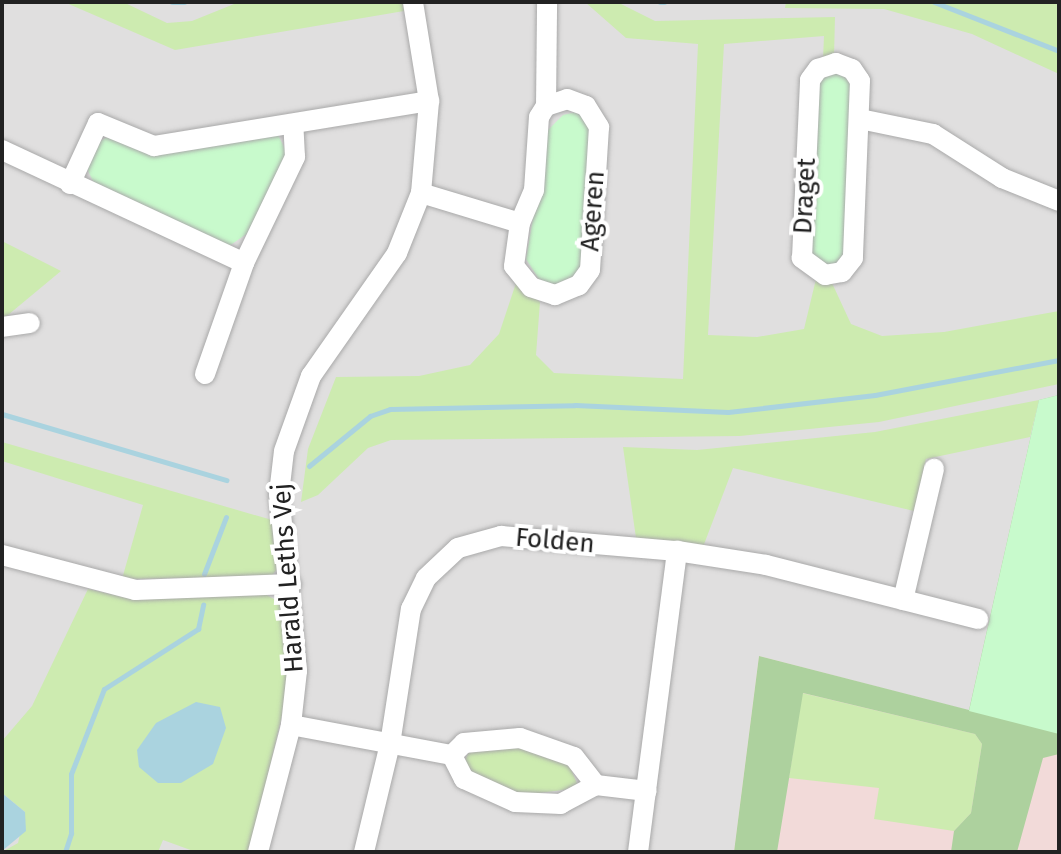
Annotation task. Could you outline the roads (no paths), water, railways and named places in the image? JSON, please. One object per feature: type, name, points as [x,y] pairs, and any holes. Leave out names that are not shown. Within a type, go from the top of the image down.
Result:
[{"type":"street","name":"Harald Leths Vej","points":[[258,852],[291,725],[297,671],[291,584],[279,494],[295,411],[311,376],[397,253],[421,193],[429,101],[413,2]]},
{"type":"street","name":"Ageren","points":[[546,106],[567,99],[586,106],[599,127],[590,270],[579,285],[555,295],[531,287],[514,266],[520,223],[534,190],[539,117],[546,106],[547,2]]},
{"type":"street","name":"Draget","points":[[836,63],[857,75],[860,119],[853,258],[842,272],[825,275],[802,258],[810,80],[818,69],[836,63]]},
{"type":"street","points":[[70,184],[98,123],[154,146],[429,101]]},
{"type":"street","points":[[860,119],[933,134],[1002,178],[1059,201]]},
{"type":"street","points":[[205,374],[244,263],[295,157],[293,124]]},
{"type":"street","points":[[2,150],[244,263]]},
{"type":"street","points":[[421,193],[520,223]]},
{"type":"street","points":[[2,327],[30,323]]},
{"type":"street","points":[[903,600],[934,469]]},
{"type":"street","name":"Folden","points":[[364,852],[390,744],[411,609],[426,578],[458,548],[501,536],[677,551],[978,619]]},
{"type":"street","points":[[638,852],[677,551]]},
{"type":"street","points":[[4,563],[135,590],[291,584]]},
{"type":"street","points":[[291,725],[452,755],[473,741],[520,738],[574,757],[596,785]]},
{"type":"street","points":[[452,755],[464,779],[515,802],[561,804],[596,785],[647,791]]},
{"type":"water","points":[[196,702],[220,707],[226,728],[213,764],[181,783],[158,783],[139,767],[137,750],[156,723]]},
{"type":"water","points":[[2,793],[25,812],[26,831],[2,851]]},
{"type":"waterway","points":[[172,2],[184,2]]},
{"type":"waterway","points":[[934,2],[1059,51]]},
{"type":"waterway","points":[[309,466],[370,416],[390,409],[575,405],[728,412],[875,395],[1059,360]]},
{"type":"waterway","points":[[2,414],[226,480]]},
{"type":"waterway","points":[[204,574],[226,517]]},
{"type":"waterway","points":[[65,852],[71,833],[71,774],[104,689],[198,629],[203,605]]}]
